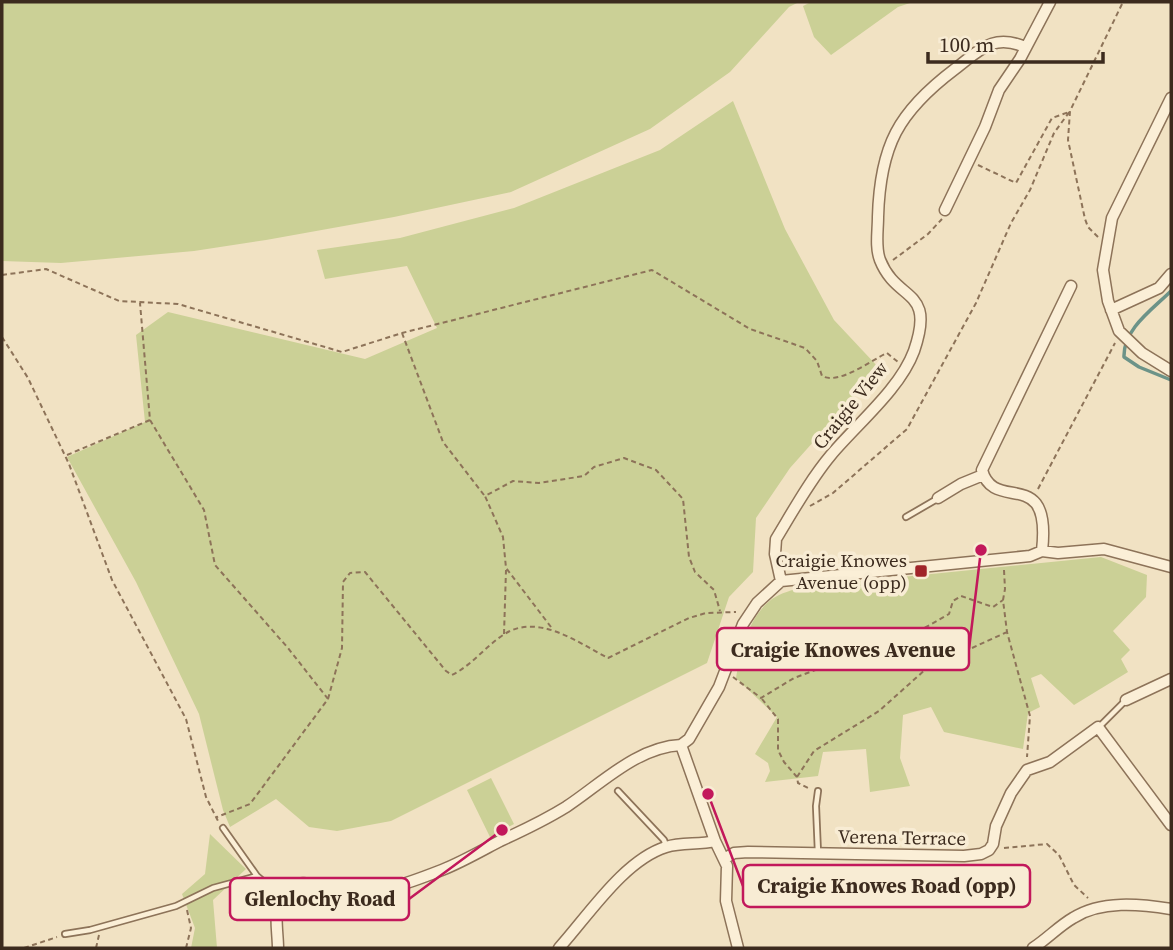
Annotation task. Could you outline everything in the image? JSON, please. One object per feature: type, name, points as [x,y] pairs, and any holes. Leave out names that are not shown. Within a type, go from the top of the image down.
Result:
[{"type":"street","points":[[945,211],[999,90],[1020,59],[1050,2]]},
{"type":"street","points":[[884,267],[877,247],[881,174],[904,116],[932,87],[993,43],[1006,40],[1025,47]]},
{"type":"street","points":[[1171,98],[1112,218],[1103,270],[1111,310],[1123,335],[1171,371]]},
{"type":"street","name":"Craigie View","points":[[781,581],[775,554],[776,539],[830,457],[892,386],[913,353],[921,314],[916,302],[884,267]]},
{"type":"street","points":[[1111,310],[1159,288],[1171,274]]},
{"type":"street","points":[[1042,551],[1042,521],[1036,502],[1023,494],[995,489],[983,475],[984,465],[1070,286]]},
{"type":"street","points":[[938,498],[983,475]]},
{"type":"street","points":[[278,948],[277,912],[281,896],[285,890],[298,883],[341,891],[380,890],[401,885],[445,869],[564,808],[639,757],[669,746],[681,745],[696,726],[725,673],[743,624],[757,603],[781,581],[1030,556],[1042,551],[1058,553],[1114,550],[1171,567]]},
{"type":"street","points":[[1126,700],[1171,679]]},
{"type":"street","points":[[1098,727],[1171,825]]},
{"type":"street","name":"Verena Terrace","points":[[724,859],[734,853],[748,852],[964,856],[989,850],[993,844],[996,826],[1011,793],[1024,773],[1030,768],[1050,762],[1098,727]]},
{"type":"street","points":[[681,745],[715,841],[727,866],[728,911],[738,948]]},
{"type":"street","points":[[559,948],[629,869],[646,855],[666,847],[715,841]]},
{"type":"street","points":[[1033,948],[1073,918],[1108,905],[1171,909]]},
{"type":"lane","points":[[906,517],[938,498]]},
{"type":"lane","points":[[1098,727],[1126,700]]},
{"type":"lane","points":[[618,791],[664,840],[666,847]]},
{"type":"lane","points":[[818,791],[818,853]]},
{"type":"lane","points":[[223,828],[257,876],[281,896]]},
{"type":"lane","points":[[65,934],[101,927],[186,902],[213,888],[257,876]]},
{"type":"path","points":[[808,507],[833,493],[907,429],[916,416],[976,303],[1054,134],[1070,111],[1123,2]]},
{"type":"path","points":[[969,160],[1016,183],[1052,118],[1070,111]]},
{"type":"path","points":[[1070,111],[1068,140],[1085,219],[1088,227],[1106,244]]},
{"type":"path","points":[[884,267],[928,234],[943,218],[945,211]]},
{"type":"path","points":[[2,275],[46,269],[119,301],[178,304],[342,352],[402,333],[652,270],[750,329],[805,348],[817,361],[822,376],[829,380],[840,379],[887,353],[904,368]]},
{"type":"path","points":[[140,302],[150,420],[204,510],[215,565],[288,648],[328,699]]},
{"type":"path","points":[[402,333],[443,442],[485,496],[503,537],[506,568],[504,634]]},
{"type":"path","points":[[1037,490],[1123,335]]},
{"type":"path","points":[[2,337],[28,378],[65,456],[111,580],[186,719],[206,797],[223,828]]},
{"type":"path","points":[[65,456],[150,420]]},
{"type":"path","points":[[485,496],[513,481],[539,483],[584,476],[594,467],[624,458],[656,470],[683,499],[690,557],[695,572],[714,590],[720,612]]},
{"type":"path","points":[[1003,559],[1003,600],[1007,632],[1030,716],[1026,761],[1030,768]]},
{"type":"path","points":[[506,568],[552,629]]},
{"type":"path","points":[[216,817],[250,804],[328,699],[342,648],[343,582],[349,573],[365,572],[446,671],[452,674],[462,669],[504,634],[525,626],[552,629],[608,658],[706,612],[751,613]]},
{"type":"path","points":[[761,698],[794,678],[818,668],[848,641],[868,632],[905,637],[912,635],[949,614],[953,601],[961,596],[993,607],[1003,600]]},
{"type":"path","points":[[797,777],[814,751],[879,711],[926,669],[1007,632]]},
{"type":"path","points":[[912,635],[945,659]]},
{"type":"path","points":[[725,673],[761,698],[778,719],[778,750],[797,777],[798,783],[815,793],[816,806]]},
{"type":"path","points":[[989,850],[1047,844],[1059,855],[1074,885],[1093,901],[1094,909]]},
{"type":"path","points":[[186,902],[191,928],[186,948]]},
{"type":"path","points":[[96,948],[101,927]]},
{"type":"path","points":[[24,948],[65,934]]},
{"type":"green space","points":[[2,2],[799,2],[789,7],[730,72],[650,129],[511,192],[266,240],[194,251],[61,263],[2,261]]},
{"type":"green space","points":[[811,2],[913,2],[898,7],[831,55],[814,37],[803,6]]},
{"type":"green space","points":[[733,101],[785,229],[834,320],[879,368],[790,468],[756,518],[753,572],[729,597],[707,663],[391,821],[337,831],[309,827],[276,799],[230,827],[223,810],[199,714],[136,582],[67,457],[145,422],[136,335],[168,312],[365,359],[437,328],[407,266],[325,279],[317,250],[400,238],[514,208],[660,150]]},
{"type":"green space","points":[[1101,557],[1147,575],[1146,597],[1113,631],[1130,650],[1121,659],[1128,672],[1074,705],[1041,674],[1031,678],[1040,707],[1028,713],[1023,749],[944,732],[931,707],[903,715],[900,758],[910,786],[870,792],[866,749],[823,752],[818,776],[765,782],[770,771],[768,763],[755,754],[777,717],[736,678],[743,645],[751,625],[772,599],[803,587]]},
{"type":"green space","points":[[491,778],[514,824],[490,837],[467,790]]},
{"type":"green space","points":[[210,834],[246,869],[213,900],[217,948],[191,948],[195,928],[182,894],[205,874]]},
{"type":"waterway","points":[[1171,291],[1148,312],[1128,337],[1124,357],[1139,367],[1171,380]]},
{"type":"place","name":"Craigie Knowes Avenue","points":[[981,550]]},
{"type":"place","name":"Craigie Knowes Avenue (opp)","points":[[921,571]]},
{"type":"place","name":"Craigie Knowes Road (opp)","points":[[708,794]]},
{"type":"place","name":"Glenlochy Road","points":[[502,830]]}]
